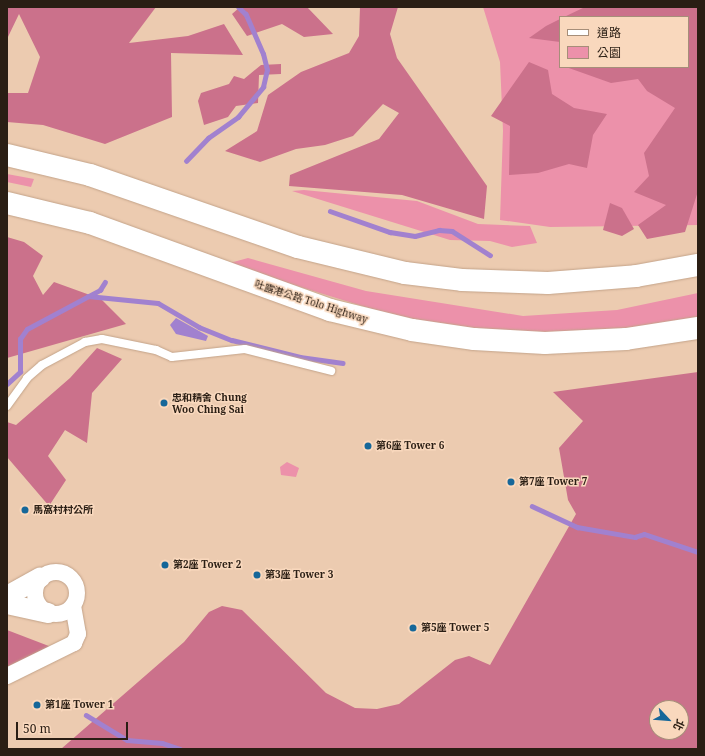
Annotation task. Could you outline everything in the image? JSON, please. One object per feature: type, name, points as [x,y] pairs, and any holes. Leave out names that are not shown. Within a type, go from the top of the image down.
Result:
[{"type":"highway","points":[[7,155],[97,177],[298,247],[405,273],[462,280],[548,283],[630,277],[698,265]]},
{"type":"highway","name":"吐露港公路 Tolo Highway","points":[[7,203],[97,226],[330,310],[412,330],[474,339],[545,343],[626,339],[698,328]]},
{"type":"street","points":[[7,596],[53,572],[67,574],[77,592],[72,606],[62,614],[48,613],[7,604]]},
{"type":"street","points":[[40,578],[34,598],[48,613]]},
{"type":"street","points":[[7,676],[74,643],[78,634],[72,606]]},
{"type":"lane","points":[[7,406],[27,378],[42,365],[84,342],[102,339],[156,350],[172,357],[245,349],[331,371]]},
{"type":"green space","points":[[483,7],[698,7],[698,225],[550,227],[500,220],[503,131],[500,62]]},
{"type":"green space","points":[[7,174],[34,179],[31,187],[7,182]]},
{"type":"green space","points":[[304,190],[417,201],[478,224],[530,226],[537,243],[512,247],[490,241],[450,240],[292,191]]},
{"type":"green space","points":[[248,258],[366,291],[523,316],[617,310],[698,293],[698,319],[611,331],[535,333],[453,328],[398,317],[226,264]]},
{"type":"green space","points":[[287,462],[299,468],[296,477],[281,475],[280,467]]},
{"type":"shaded area","points":[[7,7],[156,7],[129,43],[188,36],[224,24],[243,55],[171,53],[172,117],[105,144],[43,125],[7,122],[7,93],[28,93],[40,57],[19,14],[7,39]]},
{"type":"shaded area","points":[[240,7],[307,7],[333,34],[304,37],[282,24],[247,36],[232,14]]},
{"type":"shaded area","points":[[360,7],[398,7],[390,34],[397,58],[487,186],[484,219],[402,195],[289,186],[290,175],[379,139],[399,113],[383,104],[353,136],[325,145],[296,149],[260,162],[225,151],[257,131],[268,95],[301,72],[349,53],[359,36]]},
{"type":"shaded area","points":[[585,7],[698,7],[698,191],[685,232],[647,239],[638,225],[666,205],[634,192],[649,176],[644,153],[675,108],[647,91],[638,79],[611,83],[569,68],[689,68],[689,16],[566,16]]},
{"type":"shaded area","points":[[559,20],[559,42],[529,38],[546,26]]},
{"type":"shaded area","points":[[529,62],[548,70],[552,94],[574,108],[607,114],[593,135],[587,168],[569,164],[538,173],[509,175],[510,126],[491,116]]},
{"type":"shaded area","points":[[281,64],[281,74],[259,75],[258,103],[236,106],[228,117],[204,125],[198,101],[201,93],[229,84],[234,76],[244,79],[261,65]]},
{"type":"shaded area","points":[[610,203],[622,208],[634,229],[622,236],[603,230]]},
{"type":"shaded area","points":[[7,237],[24,242],[43,256],[33,276],[43,295],[54,282],[101,299],[126,324],[7,358]]},
{"type":"shaded area","points":[[176,318],[208,336],[206,341],[176,334],[170,325]]},
{"type":"shaded area","points":[[97,348],[122,359],[92,393],[87,443],[65,430],[48,456],[66,480],[49,506],[7,457],[7,422],[16,425],[70,378]]},
{"type":"shaded area","points":[[698,372],[698,749],[61,749],[184,642],[209,612],[222,606],[242,610],[326,693],[355,708],[377,709],[399,704],[455,660],[469,656],[490,665],[576,514],[568,500],[559,448],[583,421],[553,392]]},
{"type":"shaded area","points":[[7,630],[54,648],[7,668]]},
{"type":"waterway","points":[[186,161],[208,138],[238,117],[263,87],[267,70],[263,54],[246,15],[238,7]]},
{"type":"waterway","points":[[330,211],[390,232],[415,236],[439,230],[452,231],[490,255]]},
{"type":"waterway","points":[[7,384],[20,372],[20,339],[27,329],[100,290],[105,282]]},
{"type":"waterway","points":[[88,296],[158,303],[199,327],[232,340],[300,357],[343,363]]},
{"type":"waterway","points":[[532,506],[577,527],[635,537],[644,534],[698,552]]},
{"type":"waterway","points":[[86,715],[127,740],[162,743],[180,749]]},
{"type":"place","name":"忠和精舍 Chung Woo Ching Sai","points":[[164,403]]},
{"type":"place","name":"第6座 Tower 6","points":[[368,446]]},
{"type":"place","name":"第7座 Tower 7","points":[[511,482]]},
{"type":"place","name":"馬窩村村公所","points":[[25,510]]},
{"type":"place","name":"第2座 Tower 2","points":[[165,565]]},
{"type":"place","name":"第3座 Tower 3","points":[[257,575]]},
{"type":"place","name":"第5座 Tower 5","points":[[413,628]]},
{"type":"place","name":"第1座 Tower 1","points":[[37,705]]}]
